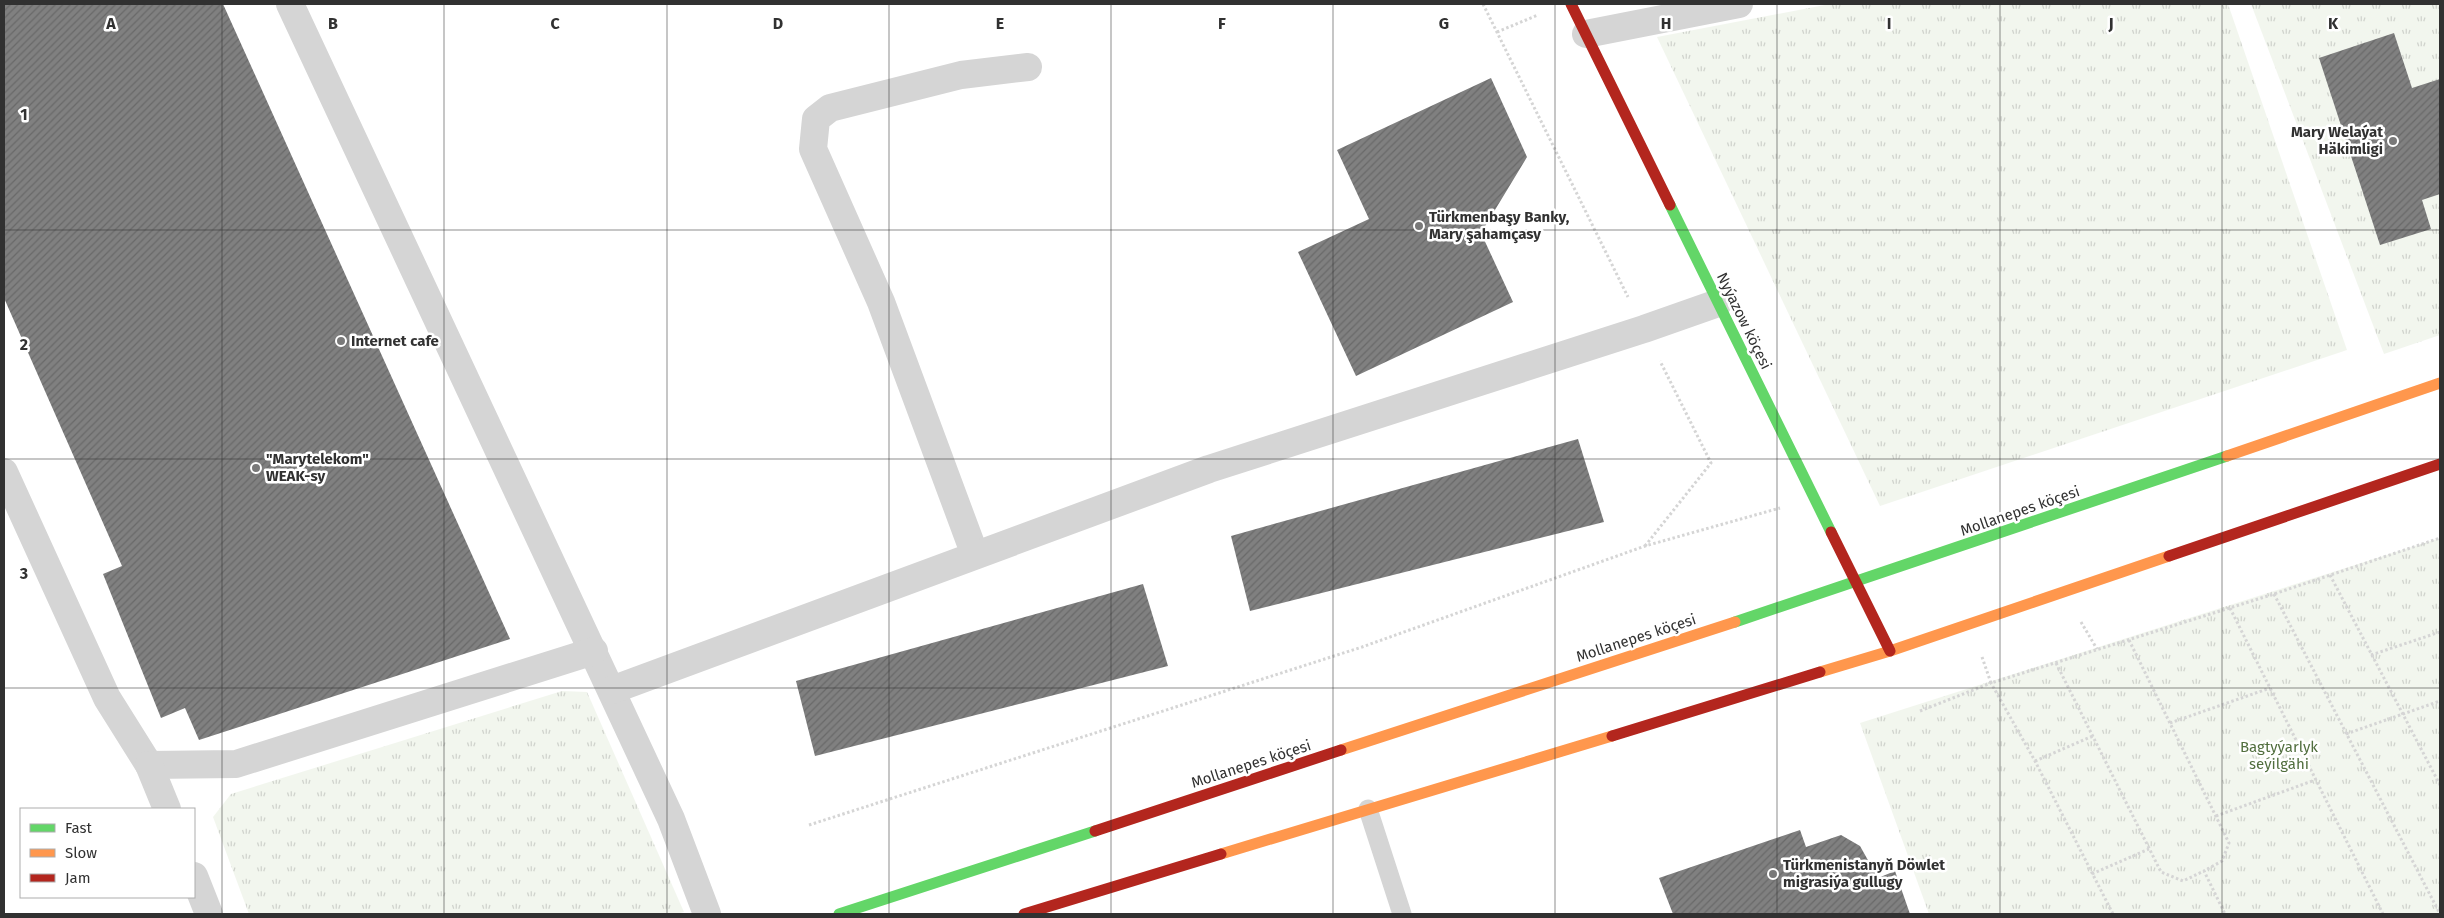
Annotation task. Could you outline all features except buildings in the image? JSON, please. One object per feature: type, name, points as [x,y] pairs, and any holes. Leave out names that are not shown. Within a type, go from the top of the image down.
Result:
[{"type":"street","points":[[290,4],[672,819],[707,914]]},
{"type":"street","name":"Nyýazow köçesi","points":[[1571,4],[1890,651]]},
{"type":"street","points":[[1586,34],[1739,4]]},
{"type":"street","points":[[975,555],[881,302],[813,149],[816,119],[830,108],[961,75],[1028,67]]},
{"type":"street","points":[[612,690],[1209,469],[1644,329],[1718,303]]},
{"type":"street","name":"Mollanepes köçesi","points":[[839,914],[1856,582],[2440,383]]},
{"type":"street","points":[[1024,914],[1890,651],[2440,464]]},
{"type":"street","points":[[4,472],[106,698],[149,765],[167,808]]},
{"type":"street","points":[[149,765],[236,764],[594,652]]},
{"type":"street","points":[[195,879],[209,914]]},
{"type":"lane","points":[[1368,809],[1402,914]]},
{"type":"path","points":[[1483,4],[1711,463],[1645,546]]},
{"type":"path","points":[[1497,32],[1546,11]]},
{"type":"path","points":[[809,825],[1362,647],[1645,546],[1814,498]]},
{"type":"path","points":[[1920,711],[1991,683],[2274,594],[2440,538]]},
{"type":"path","points":[[2330,575],[2440,785]]},
{"type":"path","points":[[2274,594],[2440,914]]},
{"type":"path","points":[[2230,608],[2383,914]]},
{"type":"path","points":[[1970,624],[1991,683],[2035,761],[2113,914]]},
{"type":"path","points":[[2372,654],[2440,632]]},
{"type":"path","points":[[2056,662],[2161,872],[2183,880],[2222,861],[2229,843],[2129,640]]},
{"type":"path","points":[[2170,723],[2270,688]]},
{"type":"path","points":[[2346,734],[2440,701]]},
{"type":"path","points":[[2035,761],[2093,736]]},
{"type":"path","points":[[2216,816],[2316,780]]},
{"type":"path","points":[[2092,874],[2149,849]]},
{"type":"path","points":[[2204,871],[2225,914]]},
{"type":"green space","points":[[1830,4],[2228,4],[2347,350],[1880,506],[1657,37]]},
{"type":"green space","points":[[2251,4],[2440,4],[2440,335],[2384,354]]},
{"type":"green space","name":"Bagtyýarlyk seýilgähi","points":[[2440,538],[2440,914],[1929,914],[1860,723]]},
{"type":"green space","points":[[562,691],[587,692],[684,912],[676,914],[249,914],[213,817],[231,794]]},
{"type":"traffic: fast","points":[[1670,205],[1831,532]]},
{"type":"traffic: fast","points":[[1735,622],[2227,456]]},
{"type":"traffic: fast","points":[[839,914],[1095,831]]},
{"type":"traffic: slow","points":[[2227,456],[2440,383]]},
{"type":"traffic: slow","points":[[1820,672],[1890,651],[2169,556]]},
{"type":"traffic: slow","points":[[1341,750],[1735,622]]},
{"type":"traffic: slow","points":[[1221,854],[1612,736]]},
{"type":"traffic: jam","points":[[1571,4],[1670,205]]},
{"type":"traffic: jam","points":[[2169,556],[2440,464]]},
{"type":"traffic: jam","points":[[1831,532],[1890,651]]},
{"type":"traffic: jam","points":[[1612,736],[1820,672]]},
{"type":"traffic: jam","points":[[1095,831],[1341,750]]},
{"type":"traffic: jam","points":[[1024,914],[1221,854]]},
{"type":"place","name":"Mary Welaýat Häkimligi","points":[[2393,141]]},
{"type":"place","name":"Türkmenbaşy Banky, Mary şahamçasy","points":[[1419,226]]},
{"type":"place","name":"Internet cafe","points":[[341,341]]},
{"type":"place","name":"\"Marytelekom\" WEAK-sy","points":[[256,468]]},
{"type":"place","name":"Türkmenistanyň Döwlet migrasiýa gullugy","points":[[1773,874]]}]
